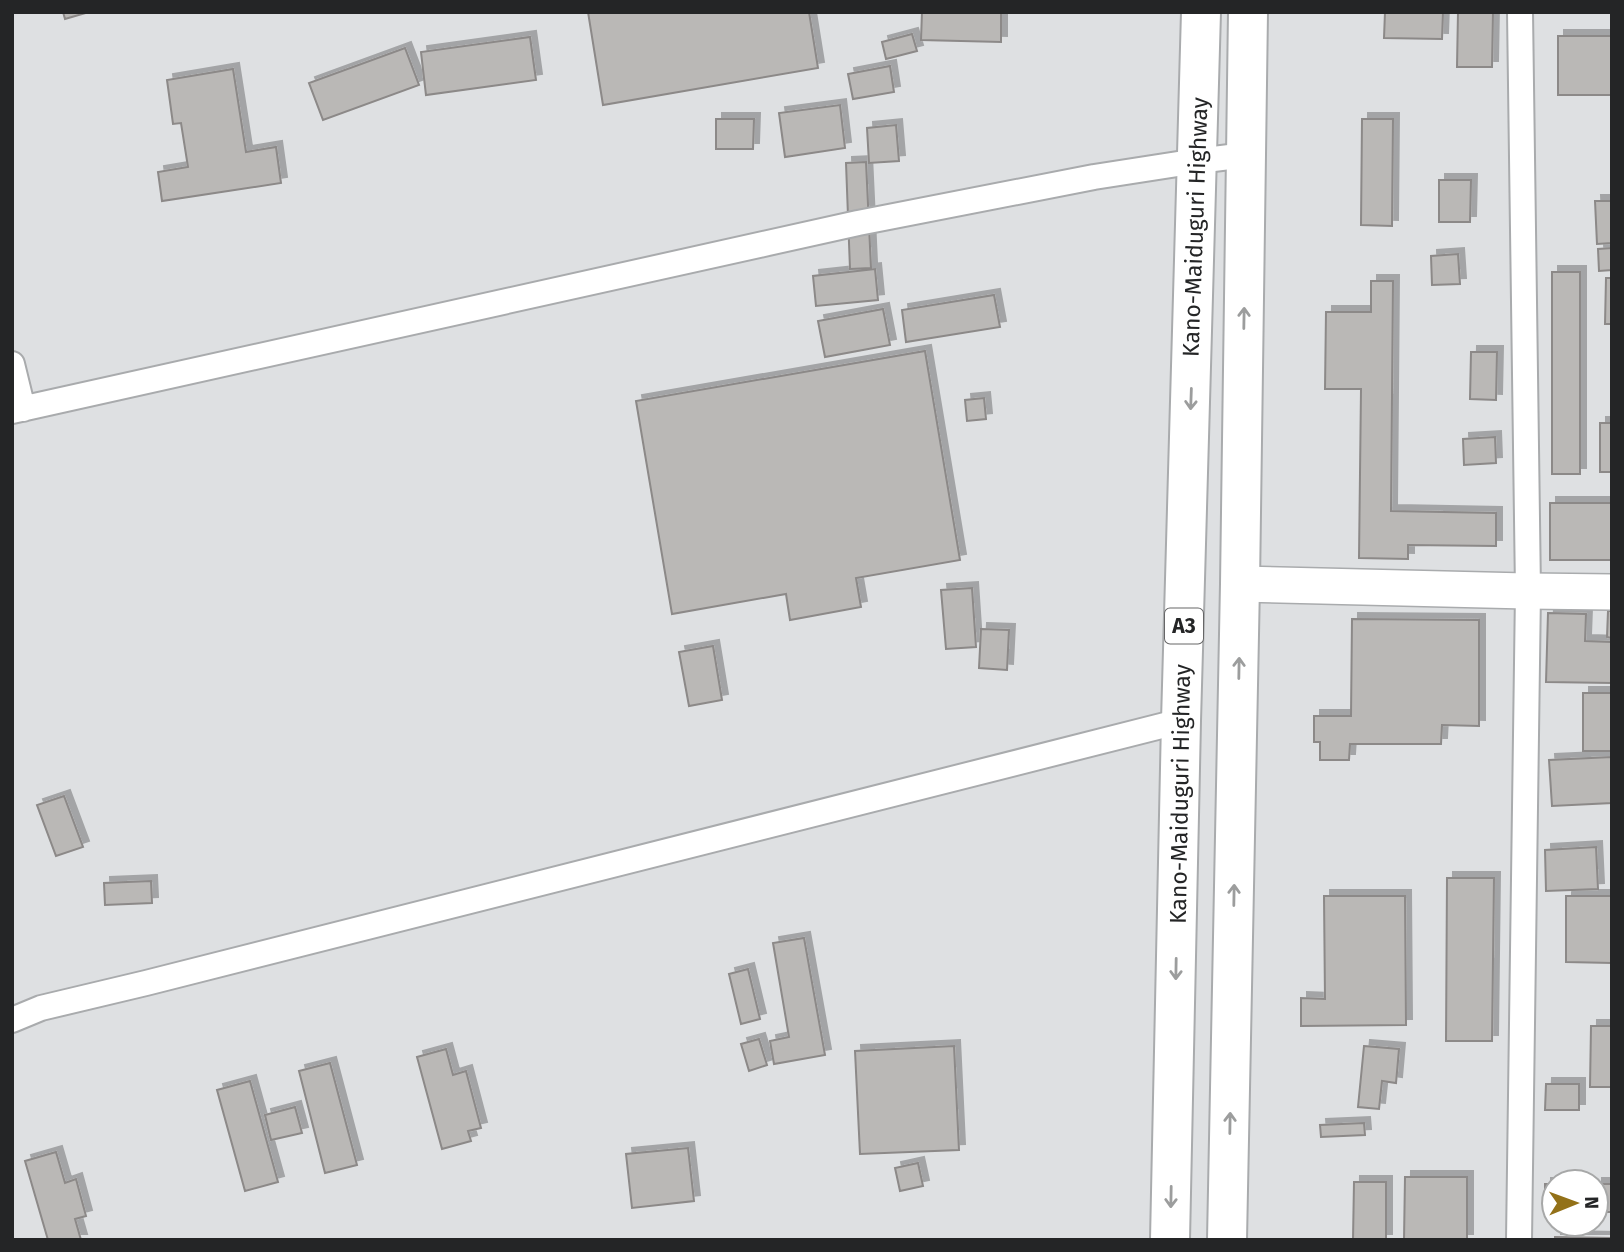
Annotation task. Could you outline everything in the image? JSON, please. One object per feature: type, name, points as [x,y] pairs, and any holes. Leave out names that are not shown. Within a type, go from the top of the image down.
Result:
[{"type":"highway","name":"Kano-Maiduguri Highway","points":[[1170,1240],[1181,720],[1201,12]]},
{"type":"highway","name":"Kano-Maiduguri Highway","points":[[1227,1240],[1248,12]]},
{"type":"street","points":[[1519,1240],[1528,592],[1521,12]]},
{"type":"street","points":[[12,363],[17,410],[858,223],[1094,177],[1246,155]]},
{"type":"street","points":[[1240,584],[1612,592]]},
{"type":"street","points":[[12,1020],[41,1008],[1181,720]]},
{"type":"building","points":[[63,12],[89,12],[65,19]]},
{"type":"building","points":[[588,12],[809,12],[818,68],[603,105]]},
{"type":"building","points":[[922,12],[1001,12],[1001,42],[921,40]]},
{"type":"building","points":[[1385,12],[1443,12],[1442,39],[1384,38]]},
{"type":"building","points":[[1458,12],[1493,12],[1492,67],[1457,67]]},
{"type":"building","points":[[912,34],[917,51],[886,59],[882,42]]},
{"type":"building","points":[[1558,36],[1612,36],[1612,95],[1558,95]]},
{"type":"building","points":[[530,37],[536,80],[426,95],[421,52]]},
{"type":"building","points":[[405,48],[419,85],[323,120],[309,83]]},
{"type":"building","points":[[890,66],[894,92],[853,99],[848,74]]},
{"type":"building","points":[[233,69],[246,152],[276,147],[281,183],[162,201],[158,172],[188,167],[181,123],[173,124],[167,80]]},
{"type":"building","points":[[840,105],[845,148],[785,157],[779,113]]},
{"type":"building","points":[[716,119],[754,119],[753,149],[716,149]]},
{"type":"building","points":[[1362,119],[1393,119],[1392,226],[1361,225]]},
{"type":"building","points":[[896,125],[899,161],[869,163],[867,128]]},
{"type":"building","points":[[866,162],[871,268],[850,269],[846,163]]},
{"type":"building","points":[[1439,180],[1471,180],[1470,222],[1439,222]]},
{"type":"building","points":[[1595,201],[1612,201],[1612,243],[1597,244]]},
{"type":"building","points":[[1612,248],[1612,270],[1599,271],[1598,249]]},
{"type":"building","points":[[1458,254],[1460,284],[1432,285],[1431,256]]},
{"type":"building","points":[[875,269],[878,300],[816,306],[813,276]]},
{"type":"building","points":[[1552,272],[1580,272],[1580,474],[1552,474]]},
{"type":"building","points":[[1606,278],[1612,278],[1612,324],[1605,324]]},
{"type":"building","points":[[1371,281],[1393,281],[1391,511],[1496,513],[1496,546],[1408,545],[1408,559],[1359,558],[1361,389],[1325,389],[1326,312],[1371,312]]},
{"type":"building","points":[[994,295],[1000,327],[906,342],[902,310]]},
{"type":"building","points":[[883,309],[890,345],[825,357],[818,321]]},
{"type":"building","points":[[925,351],[960,560],[856,578],[861,607],[790,620],[786,594],[672,614],[636,401]]},
{"type":"building","points":[[1471,352],[1497,352],[1496,400],[1470,399]]},
{"type":"building","points":[[984,398],[986,419],[967,421],[965,400]]},
{"type":"building","points":[[1600,423],[1612,423],[1612,472],[1600,472]]},
{"type":"building","points":[[1495,437],[1496,463],[1464,465],[1463,439]]},
{"type":"building","points":[[1550,503],[1612,503],[1612,560],[1550,560]]},
{"type":"building","points":[[972,588],[976,647],[946,649],[941,590]]},
{"type":"building","points":[[1608,611],[1612,611],[1612,638],[1607,637]]},
{"type":"building","points":[[1548,613],[1586,614],[1585,641],[1612,642],[1612,683],[1546,682]]},
{"type":"building","points":[[1352,619],[1479,620],[1479,726],[1442,725],[1441,744],[1350,744],[1349,760],[1320,760],[1320,742],[1314,742],[1314,716],[1351,716]]},
{"type":"building","points":[[981,629],[1009,630],[1007,670],[979,668]]},
{"type":"building","points":[[713,646],[722,700],[689,706],[679,652]]},
{"type":"building","points":[[1583,693],[1612,693],[1612,751],[1583,751]]},
{"type":"building","points":[[1612,757],[1612,803],[1552,806],[1549,760]]},
{"type":"building","points":[[64,796],[83,847],[56,856],[37,805]]},
{"type":"building","points":[[1596,847],[1598,889],[1546,891],[1545,850]]},
{"type":"building","points":[[1447,878],[1494,878],[1492,1041],[1446,1041]]},
{"type":"building","points":[[151,881],[152,903],[105,905],[104,883]]},
{"type":"building","points":[[1324,896],[1405,896],[1406,1025],[1301,1026],[1301,998],[1325,999]]},
{"type":"building","points":[[1566,896],[1612,896],[1612,963],[1566,962]]},
{"type":"building","points":[[804,938],[825,1055],[774,1064],[770,1041],[789,1037],[773,943]]},
{"type":"building","points":[[748,969],[760,1019],[741,1024],[729,974]]},
{"type":"building","points":[[1591,1026],[1612,1026],[1612,1087],[1590,1087]]},
{"type":"building","points":[[759,1039],[767,1065],[749,1071],[741,1044]]},
{"type":"building","points":[[954,1046],[959,1150],[860,1154],[855,1051]]},
{"type":"building","points":[[1364,1046],[1399,1049],[1396,1083],[1382,1081],[1379,1109],[1358,1107]]},
{"type":"building","points":[[446,1049],[453,1075],[466,1071],[481,1128],[468,1131],[471,1141],[442,1149],[417,1057]]},
{"type":"building","points":[[330,1063],[357,1165],[325,1173],[299,1071]]},
{"type":"building","points":[[250,1081],[278,1182],[245,1191],[217,1090]]},
{"type":"building","points":[[1546,1084],[1579,1084],[1579,1110],[1545,1110]]},
{"type":"building","points":[[295,1107],[302,1133],[271,1140],[265,1115]]},
{"type":"building","points":[[1364,1123],[1365,1135],[1321,1137],[1320,1125]]},
{"type":"building","points":[[688,1148],[694,1201],[632,1208],[626,1154]]},
{"type":"building","points":[[56,1152],[65,1183],[76,1179],[86,1216],[75,1219],[81,1240],[48,1240],[25,1161]]},
{"type":"building","points":[[918,1163],[923,1186],[900,1191],[895,1168]]},
{"type":"building","points":[[1405,1177],[1467,1177],[1467,1240],[1404,1240]]},
{"type":"building","points":[[1354,1182],[1386,1182],[1386,1240],[1353,1240]]},
{"type":"building","points":[[1610,1184],[1612,1184],[1610,1212]]},
{"type":"building","points":[[1555,1238],[1612,1238],[1612,1240]]}]
